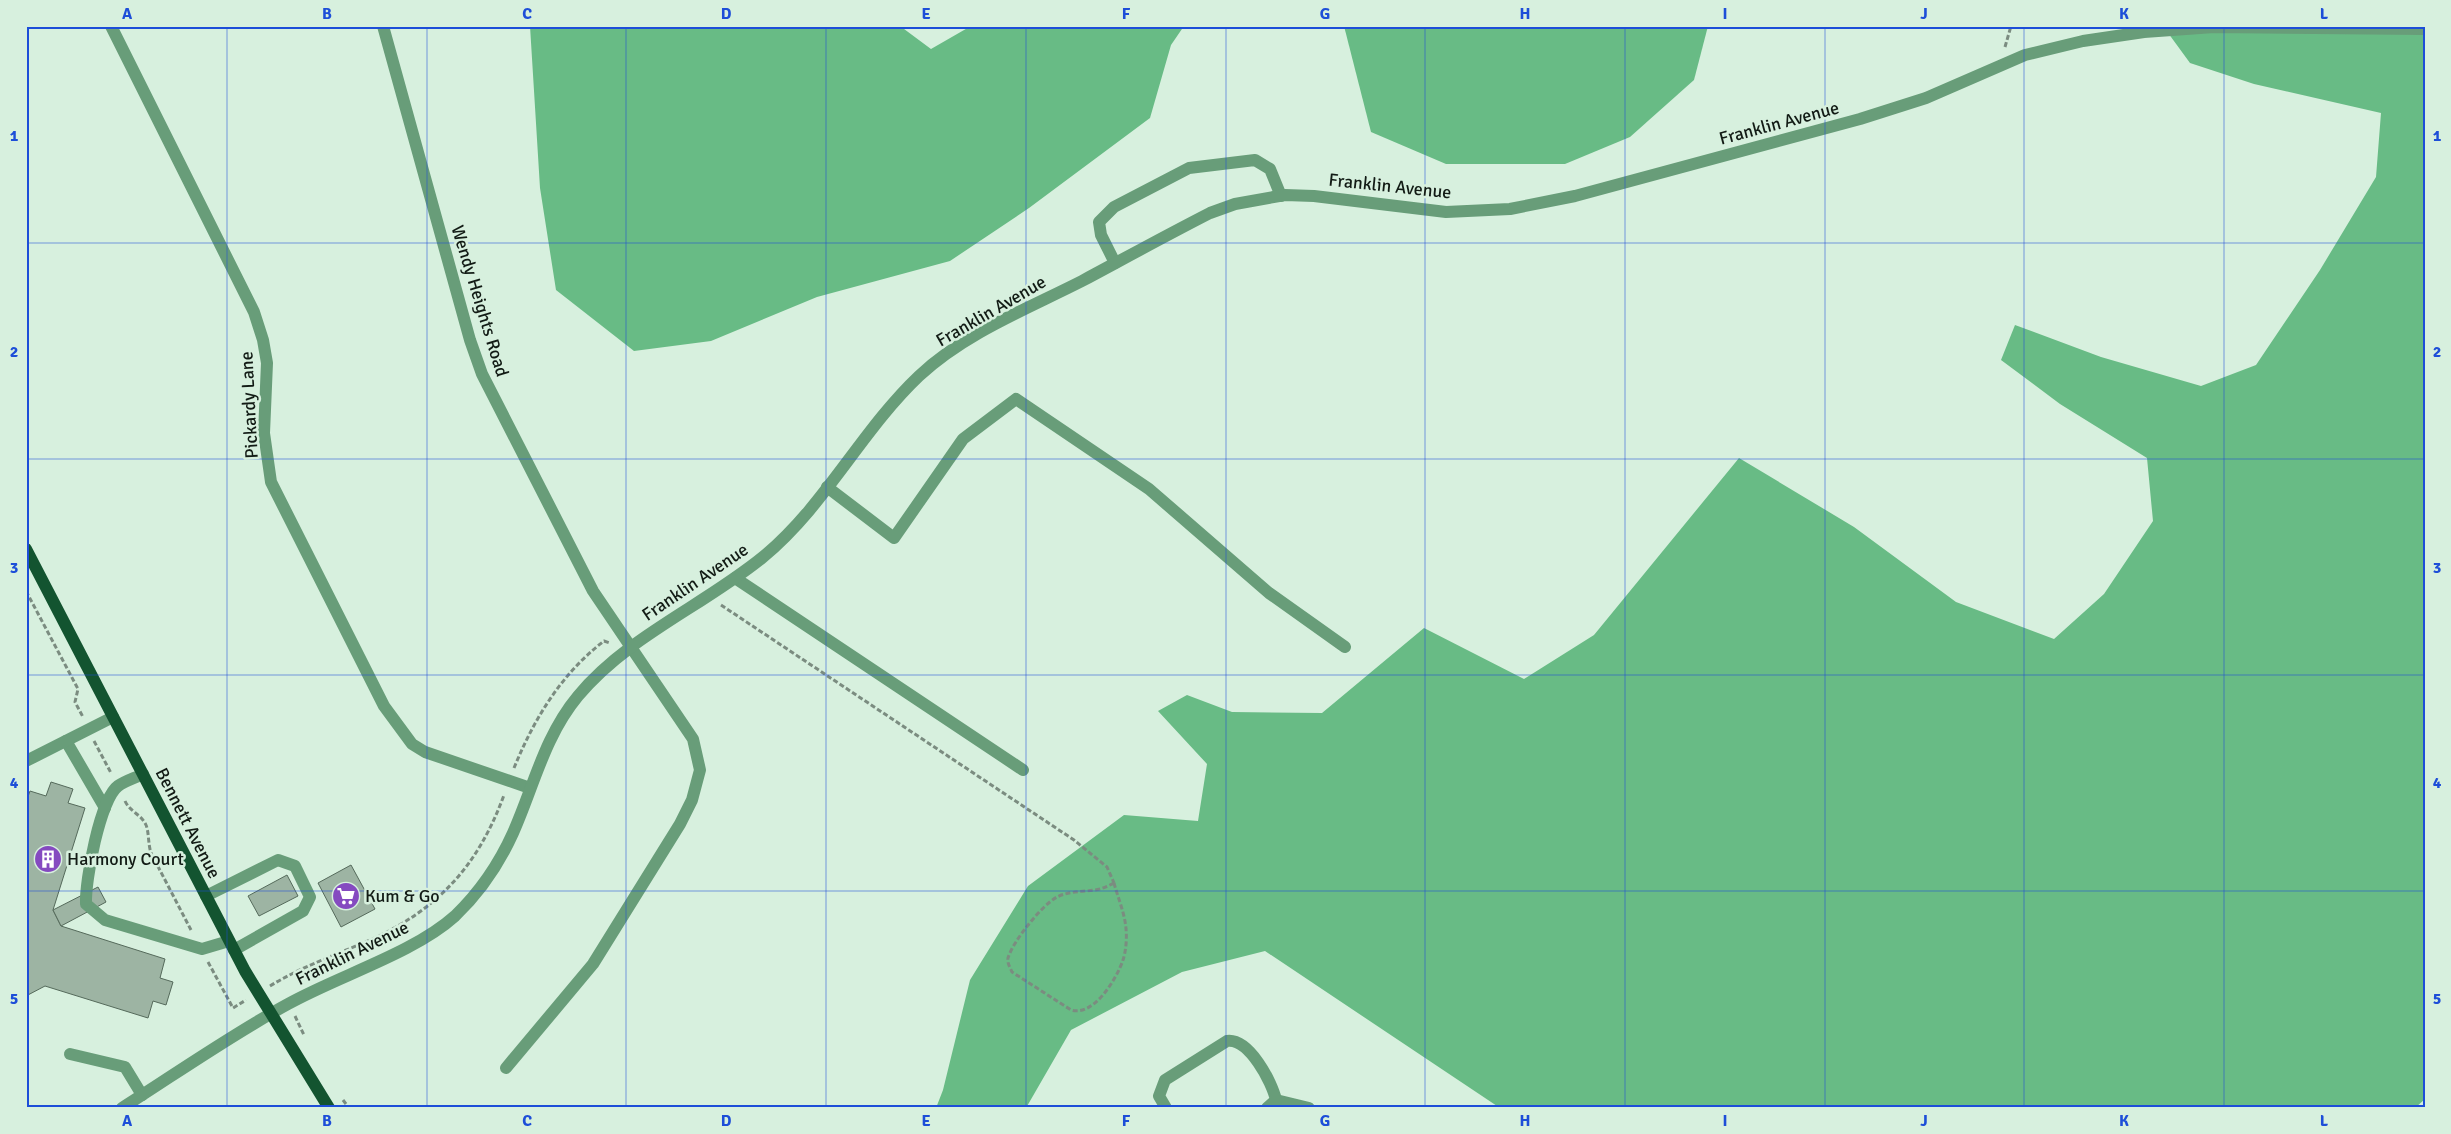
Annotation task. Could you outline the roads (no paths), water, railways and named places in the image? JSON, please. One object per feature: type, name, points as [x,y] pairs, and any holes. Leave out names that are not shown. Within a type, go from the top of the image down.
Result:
[{"type":"main road","name":"Bennett Avenue","points":[[28,556],[232,946],[329,1108]]},
{"type":"street","name":"Pickardy Lane","points":[[112,26],[254,312],[263,340],[267,363],[264,433],[272,482],[384,706],[412,744],[425,752],[530,788]]},
{"type":"street","name":"Wendy Heights Road","points":[[383,26],[470,340],[482,374],[592,591],[694,739],[700,770],[692,800],[594,964],[506,1068]]},
{"type":"street","name":"Franklin Avenue","points":[[122,1108],[141,1100],[271,1014],[319,988],[414,943],[450,920],[469,902],[487,879],[514,832],[545,749],[566,710],[598,674],[630,648],[736,578],[777,544],[827,487],[895,402],[933,364],[992,326],[1210,213],[1235,204],[1281,196],[1314,196],[1446,212],[1501,210],[1547,202],[1860,119],[1926,98],[2025,55],[2083,41],[2144,32],[2214,27],[2425,29]]},
{"type":"street","points":[[1115,263],[1101,235],[1099,222],[1114,207],[1189,168],[1255,160],[1270,169],[1281,196]]},
{"type":"street","points":[[827,487],[894,538],[963,439],[1016,399],[1149,489],[1270,593],[1345,647]]},
{"type":"street","points":[[736,578],[1023,770]]},
{"type":"street","points":[[26,761],[113,717]]},
{"type":"street","points":[[66,741],[105,808]]},
{"type":"street","points":[[143,774],[117,786],[105,808],[86,880],[86,904],[105,920],[202,949],[232,946],[303,911],[310,896],[295,866],[278,860],[206,896]]},
{"type":"street","points":[[1166,1108],[1159,1096],[1165,1080],[1227,1042],[1233,1041],[1238,1042],[1249,1051],[1270,1083],[1272,1104],[1309,1108]]},
{"type":"street","points":[[70,1054],[125,1067],[141,1100]]},
{"type":"place","name":"Harmony Court","points":[[48,859]]},
{"type":"place","name":"Kum & Go","points":[[346,896]]}]
